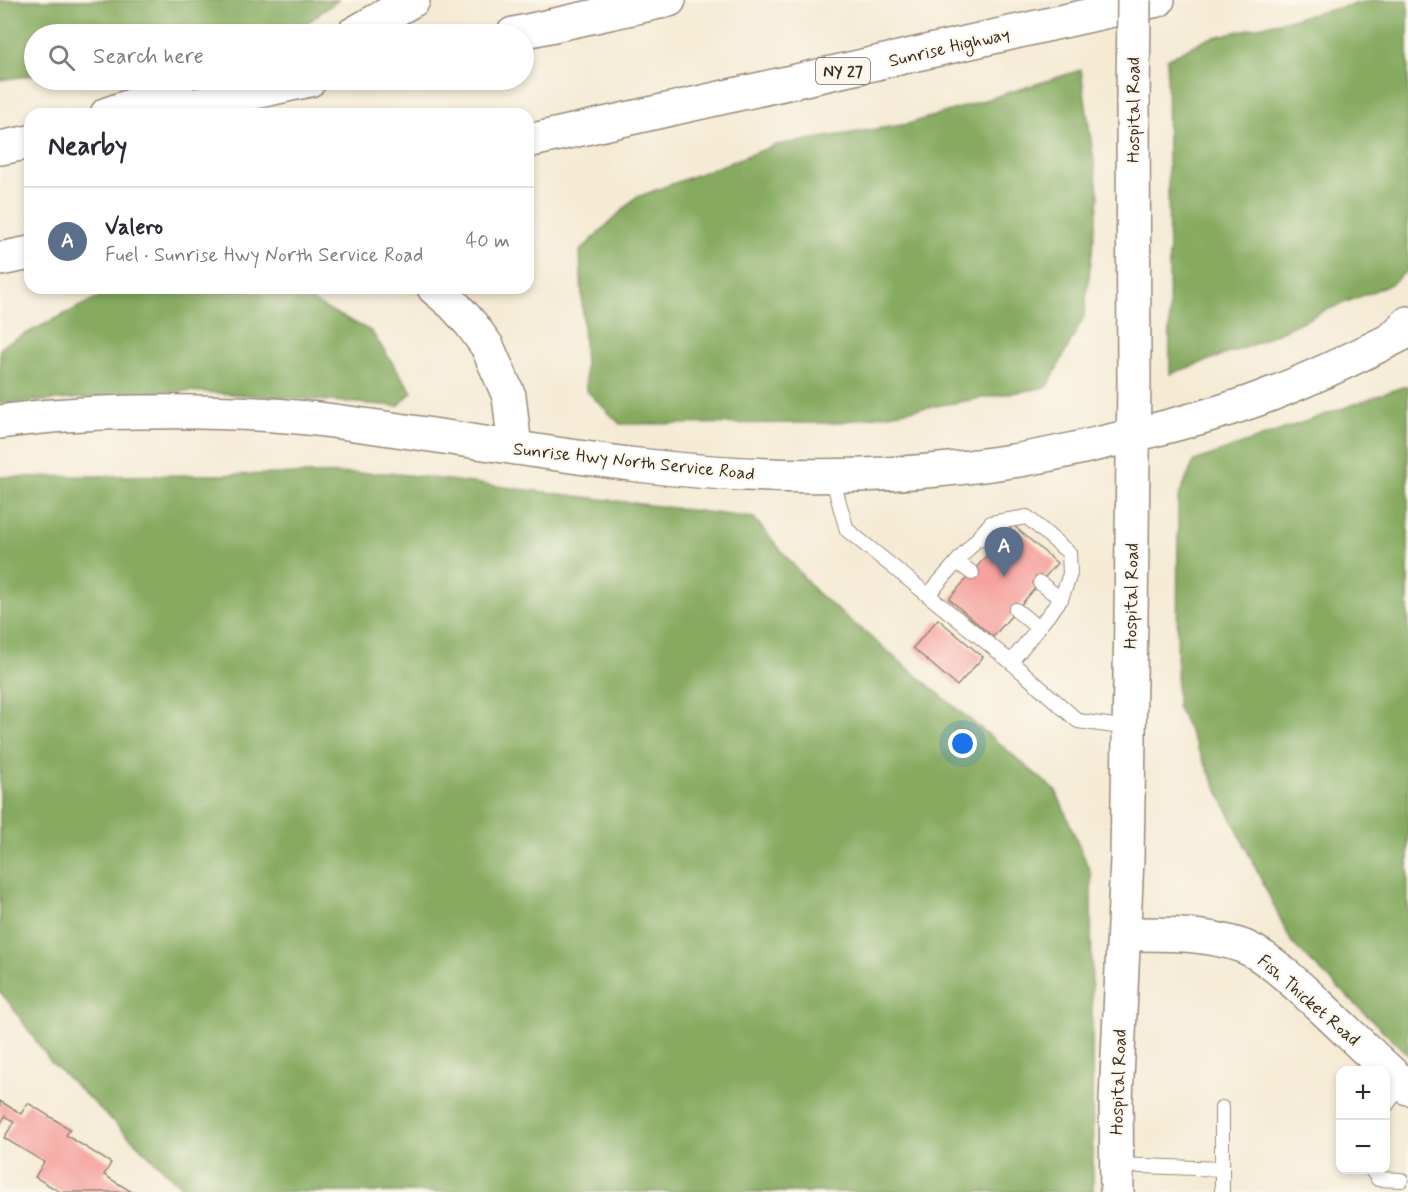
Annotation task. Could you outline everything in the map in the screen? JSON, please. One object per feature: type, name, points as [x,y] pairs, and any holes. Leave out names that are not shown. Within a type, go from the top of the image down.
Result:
[{"type":"main road","points":[[370,24],[413,0]]},
{"type":"main road","points":[[534,29],[669,0]]},
{"type":"main road","name":"Hospital Road","points":[[1117,1179],[1116,1100],[1125,934],[1129,728],[1133,435],[1134,0]]},
{"type":"main road","name":"Sunrise Highway","points":[[534,140],[1158,0]]},
{"type":"main road","points":[[124,108],[177,90]]},
{"type":"main road","points":[[182,108],[264,90]]},
{"type":"main road","points":[[0,259],[24,254]]},
{"type":"main road","points":[[442,294],[454,304],[486,346],[509,396],[515,448]]},
{"type":"main road","name":"Sunrise Hwy North Service Road","points":[[0,422],[95,412],[239,413],[314,419],[637,465],[707,472],[832,476],[893,474],[1014,461],[1067,451],[1191,421],[1251,402],[1322,372],[1403,330]]},
{"type":"main road","name":"Fish Thicket Road","points":[[1125,934],[1195,936],[1245,947],[1271,963],[1294,982],[1399,1092]]},
{"type":"lane","points":[[832,476],[847,530],[1011,662],[1078,721],[1129,728]]},
{"type":"lane","points":[[928,595],[991,523],[1028,518],[1069,553],[1070,574],[1061,599],[1011,662]]},
{"type":"lane","points":[[980,535],[995,547]]},
{"type":"lane","points":[[957,562],[972,573]]},
{"type":"lane","points":[[1040,582],[1061,599]]},
{"type":"lane","points":[[1016,610],[1038,628]]},
{"type":"lane","points":[[1222,1108],[1222,1192]]},
{"type":"lane","points":[[1117,1179],[1222,1169]]},
{"type":"lane","points":[[1375,1174],[1378,1179],[1401,1180]]},
{"type":"green space","points":[[0,0],[338,0],[302,24],[24,24],[24,76],[0,80]]},
{"type":"green space","points":[[1372,0],[1408,0],[1408,270],[1391,284],[1324,311],[1252,345],[1170,374],[1167,59],[1206,39]]},
{"type":"green space","points":[[1081,70],[1099,197],[1084,316],[1047,387],[835,423],[620,424],[586,390],[580,251],[635,198],[776,145],[908,124]]},
{"type":"green space","points":[[104,294],[298,294],[371,331],[412,392],[398,406],[187,391],[0,404],[0,349]]},
{"type":"green space","points":[[1408,385],[1408,1055],[1292,943],[1177,706],[1178,498],[1194,461]]},
{"type":"green space","points":[[391,473],[754,518],[816,592],[1056,791],[1091,874],[1093,1192],[187,1192],[51,1062],[0,992],[0,477]]},
{"type":"building","points":[[1013,525],[1057,563],[993,637],[949,599]]},
{"type":"building","points":[[938,619],[983,657],[957,686],[913,648]]},
{"type":"building","points":[[0,1101],[21,1114],[28,1103],[70,1129],[66,1135],[111,1163],[104,1175],[132,1192],[60,1192],[35,1177],[44,1162],[4,1138],[14,1122],[5,1116],[0,1125]]},
{"type":"place","name":"Valero","points":[[1004,577]]}]
